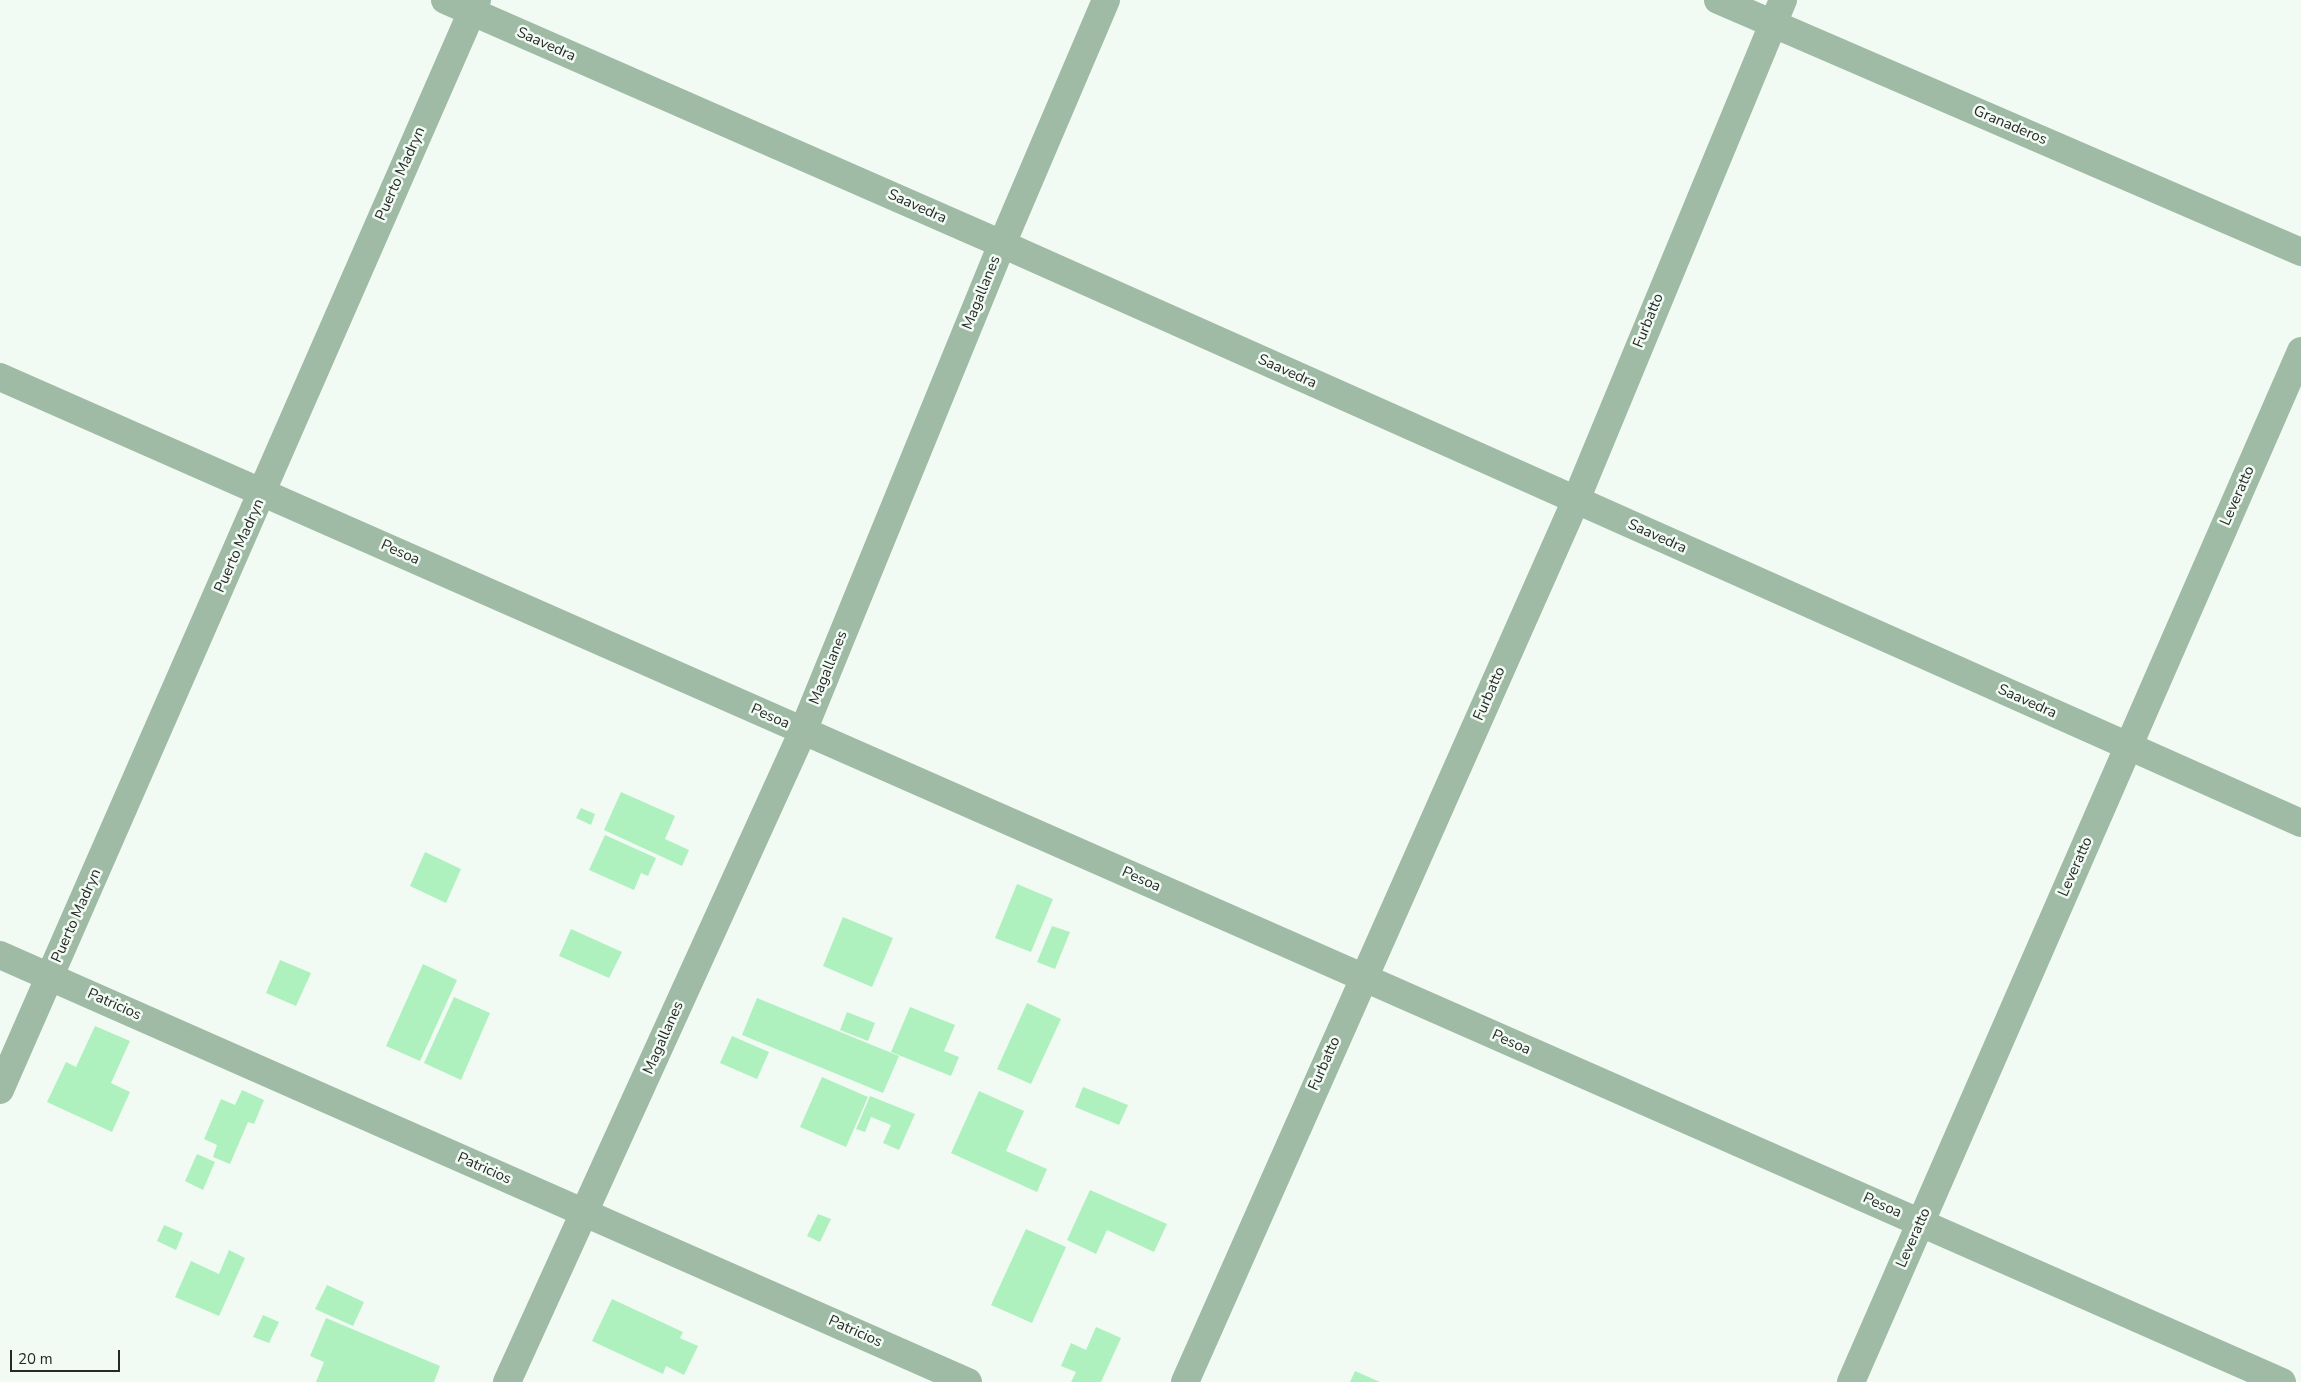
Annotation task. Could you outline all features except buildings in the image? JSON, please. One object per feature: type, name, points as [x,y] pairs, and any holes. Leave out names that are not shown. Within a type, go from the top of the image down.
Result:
[{"type":"street","name":"Saavedra","points":[[445,0],[475,6],[1002,244],[2301,823]]},
{"type":"street","name":"Magallanes","points":[[507,1382],[803,731],[1002,244],[1106,0]]},
{"type":"street","name":"Granaderos","points":[[1718,0],[1777,12],[2301,252]]},
{"type":"street","name":"Puerto Madryn","points":[[0,1090],[475,6]]},
{"type":"street","name":"Furbatto","points":[[1185,1382],[1576,500],[1777,12]]},
{"type":"street","name":"Leveratto","points":[[1851,1382],[2301,351]]},
{"type":"street","name":"Pesoa","points":[[0,377],[2282,1382]]},
{"type":"street","name":"Patricios","points":[[0,955],[968,1382]]}]
